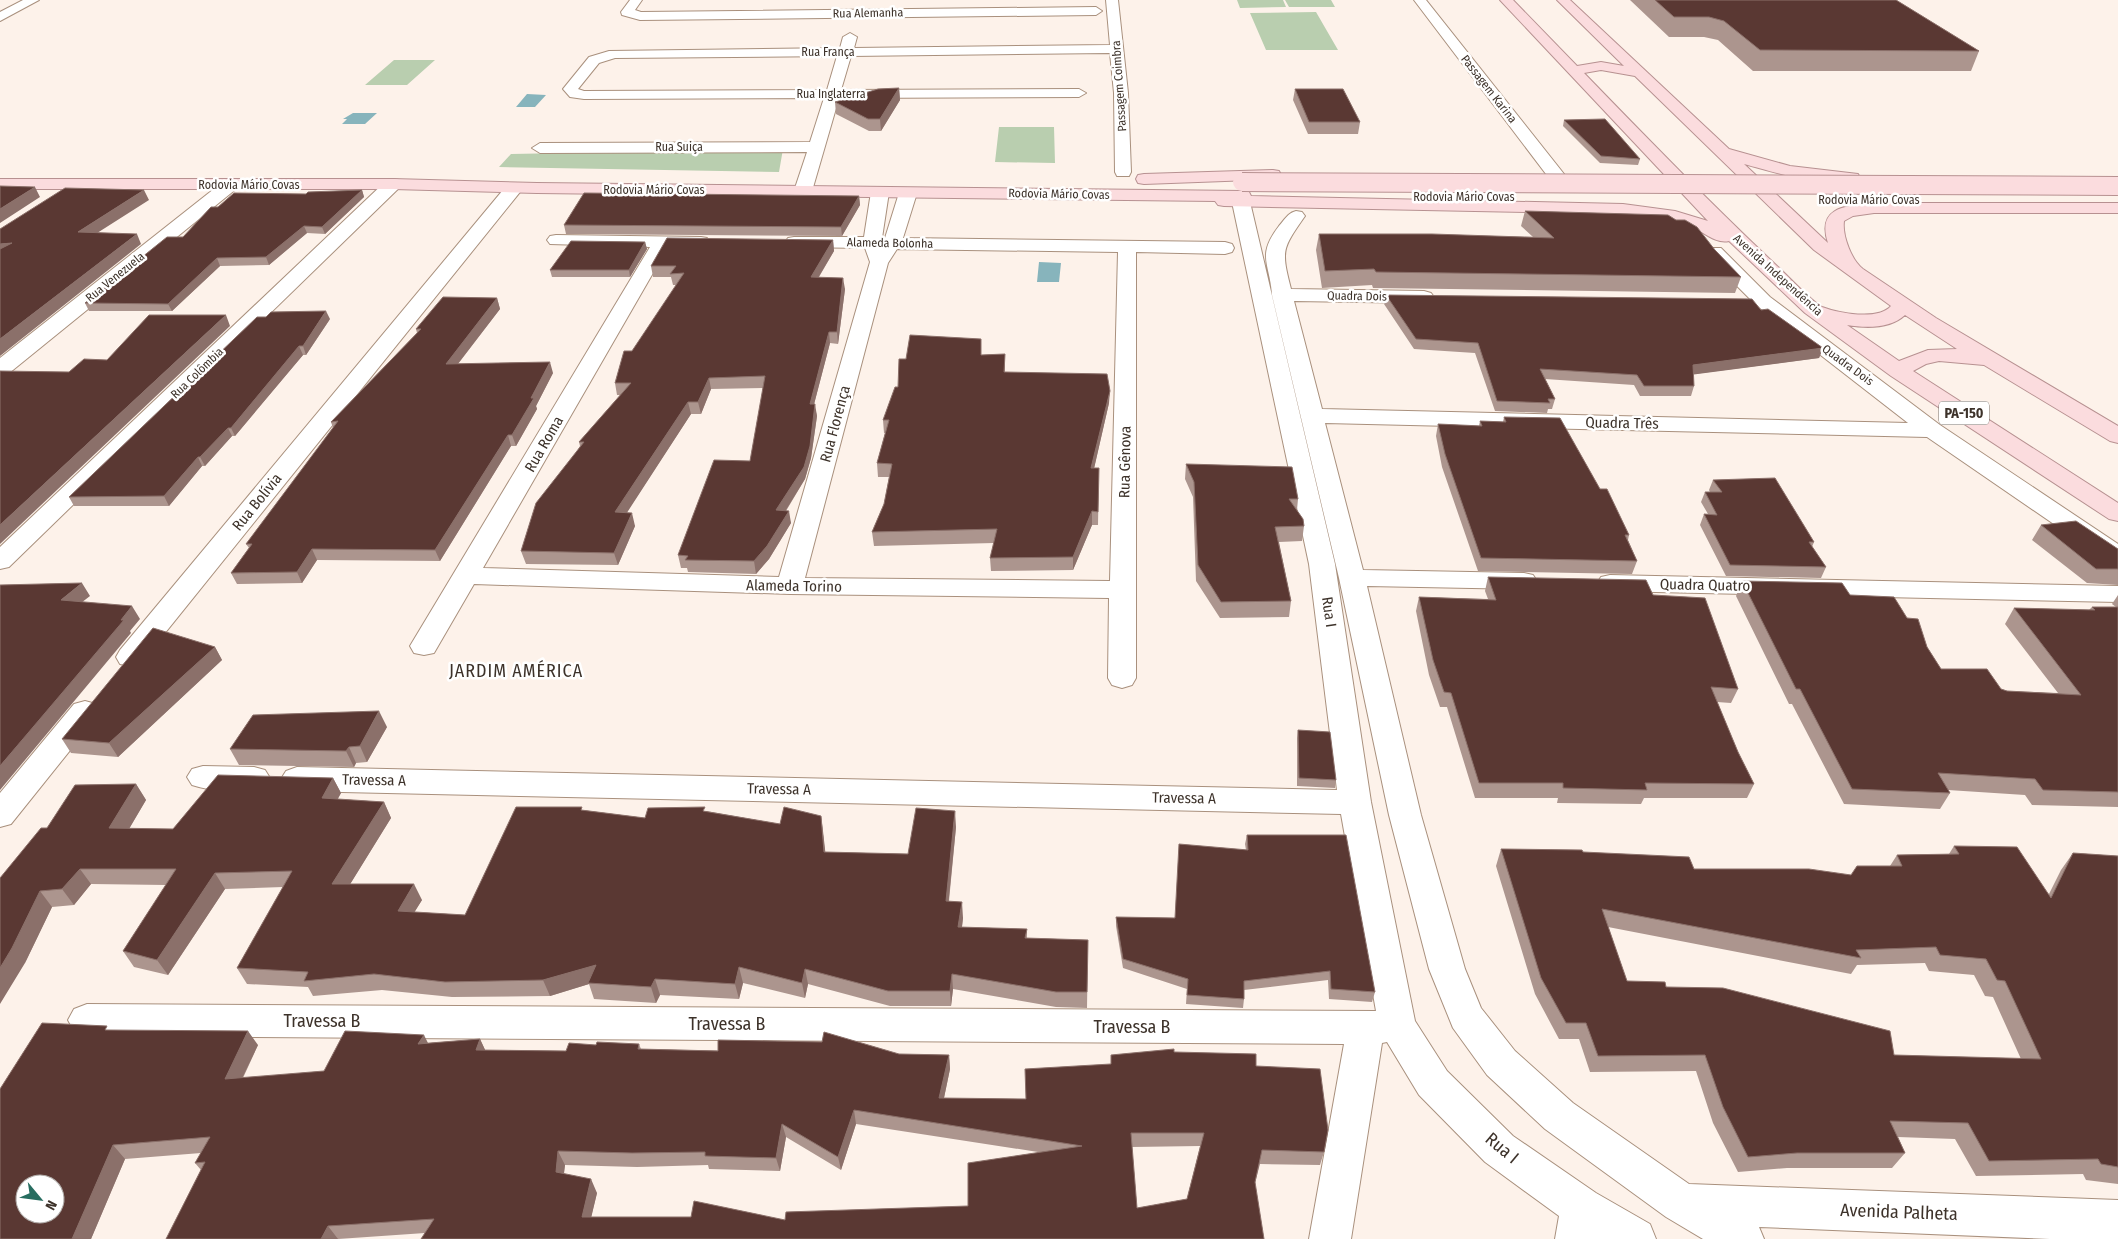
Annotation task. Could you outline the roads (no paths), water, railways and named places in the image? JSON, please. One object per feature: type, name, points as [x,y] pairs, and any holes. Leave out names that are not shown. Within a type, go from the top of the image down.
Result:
[{"type":"main road","name":"Avenida Independência","points":[[1506,0],[1713,216],[1812,309],[1899,371],[2118,514]]},
{"type":"main road","points":[[1563,0],[1822,246],[1860,277],[1902,306],[2118,436]]},
{"type":"main road","points":[[1594,49],[1609,43]]},
{"type":"main road","points":[[1549,45],[1569,49]]},
{"type":"main road","points":[[1573,71],[1601,66],[1640,73]]},
{"type":"main road","points":[[1723,152],[1772,168],[1832,178],[2118,180]]},
{"type":"main road","points":[[1126,182],[1191,176],[1380,175],[1558,178],[1649,175],[1660,170],[1660,159]]},
{"type":"main road","name":"Rodovia Mário Covas","points":[[0,172],[806,184],[908,193],[1126,182]]},
{"type":"main road","points":[[1126,182],[1242,194],[1623,208],[1651,211],[1684,217],[1710,227],[1775,276]]},
{"type":"main road","name":"Rodovia Mário Covas","points":[[0,184],[394,184],[514,188],[1126,182]]},
{"type":"main road","name":"Rodovia Mário Covas","points":[[1242,194],[2118,186]]},
{"type":"main road","name":"Rodovia Mário Covas","points":[[1242,194],[2118,200]]},
{"type":"main road","points":[[1860,277],[1839,247],[1833,231],[1835,218],[1849,211],[1874,208],[2118,208]]},
{"type":"main road","points":[[1812,309],[1838,316],[1874,320],[1889,318],[1898,313],[1902,306]]},
{"type":"main road","points":[[1899,371],[1910,362],[1923,356],[1942,354],[1994,361]]},
{"type":"street","points":[[0,17],[33,0]]},
{"type":"street","name":"Rua Alemanha","points":[[636,0],[627,12],[640,16],[859,6],[1096,11]]},
{"type":"street","name":"Passagem Coimbra","points":[[1112,0],[1122,92],[1126,182]]},
{"type":"street","name":"Passagem Karina","points":[[1420,0],[1558,178]]},
{"type":"street","points":[[806,184],[831,94],[859,6]]},
{"type":"street","name":"Rua França","points":[[584,95],[575,94],[570,89],[594,60],[614,54],[1118,49]]},
{"type":"street","name":"Rua Inglaterra","points":[[584,95],[1079,93]]},
{"type":"street","name":"Rua Suiça","points":[[540,148],[817,147]]},
{"type":"street","name":"Rua Colômbia","points":[[0,561],[394,184]]},
{"type":"street","points":[[50,201],[74,185]]},
{"type":"street","name":"Rua Venezuela","points":[[0,369],[230,185]]},
{"type":"street","name":"Rua Bolívia","points":[[0,815],[514,188]]},
{"type":"street","name":"Rua Florença","points":[[790,586],[876,252],[880,192]]},
{"type":"street","name":"Rua Florença","points":[[876,252],[892,243],[908,193]]},
{"type":"street","name":"Rua I","points":[[1242,194],[1322,564],[1355,802],[1382,1027],[1330,1239]]},
{"type":"street","points":[[1296,216],[1278,240],[1274,249],[1274,260],[1352,578],[1404,815],[1447,969],[1466,1017],[1501,1062],[1559,1116],[1681,1203],[1743,1239]]},
{"type":"street","name":"Quadra Dois","points":[[1669,224],[1690,231],[1729,264],[1763,301],[1932,430],[2118,556]]},
{"type":"street","points":[[556,240],[722,242]]},
{"type":"street","name":"Rua Roma","points":[[424,646],[662,242]]},
{"type":"street","name":"Alameda Bolonha","points":[[772,242],[876,252]]},
{"type":"street","name":"Alameda Bolonha","points":[[892,243],[1225,248]]},
{"type":"street","name":"Rua Gênova","points":[[1122,678],[1127,248]]},
{"type":"street","name":"Quadra Dois","points":[[1282,295],[1439,297]]},
{"type":"street","points":[[1733,301],[1763,301]]},
{"type":"street","name":"Quadra Três","points":[[1312,416],[1932,430]]},
{"type":"street","name":"Alameda Torino","points":[[466,576],[790,586],[1123,590]]},
{"type":"street","points":[[1352,578],[1551,582]]},
{"type":"street","name":"Quadra Quatro","points":[[1581,582],[2118,594]]},
{"type":"street","name":"Travessa A","points":[[203,777],[1355,802]]},
{"type":"street","name":"Travessa B","points":[[88,1020],[1382,1027]]},
{"type":"street","name":"Rua I","points":[[1382,1027],[1433,1084],[1492,1143],[1578,1223],[1635,1239]]},
{"type":"street","name":"Avenida Palheta","points":[[1681,1203],[2118,1221]]},
{"type":"water","points":[[527,94],[546,95],[535,107],[516,107]]},
{"type":"water","points":[[353,113],[377,113],[365,124],[342,124],[347,119],[343,119]]},
{"type":"water","points":[[1039,262],[1061,263],[1059,282],[1037,282]]},
{"type":"district","name":"JARDIM AMÉRICA","points":[[516,671]]}]
